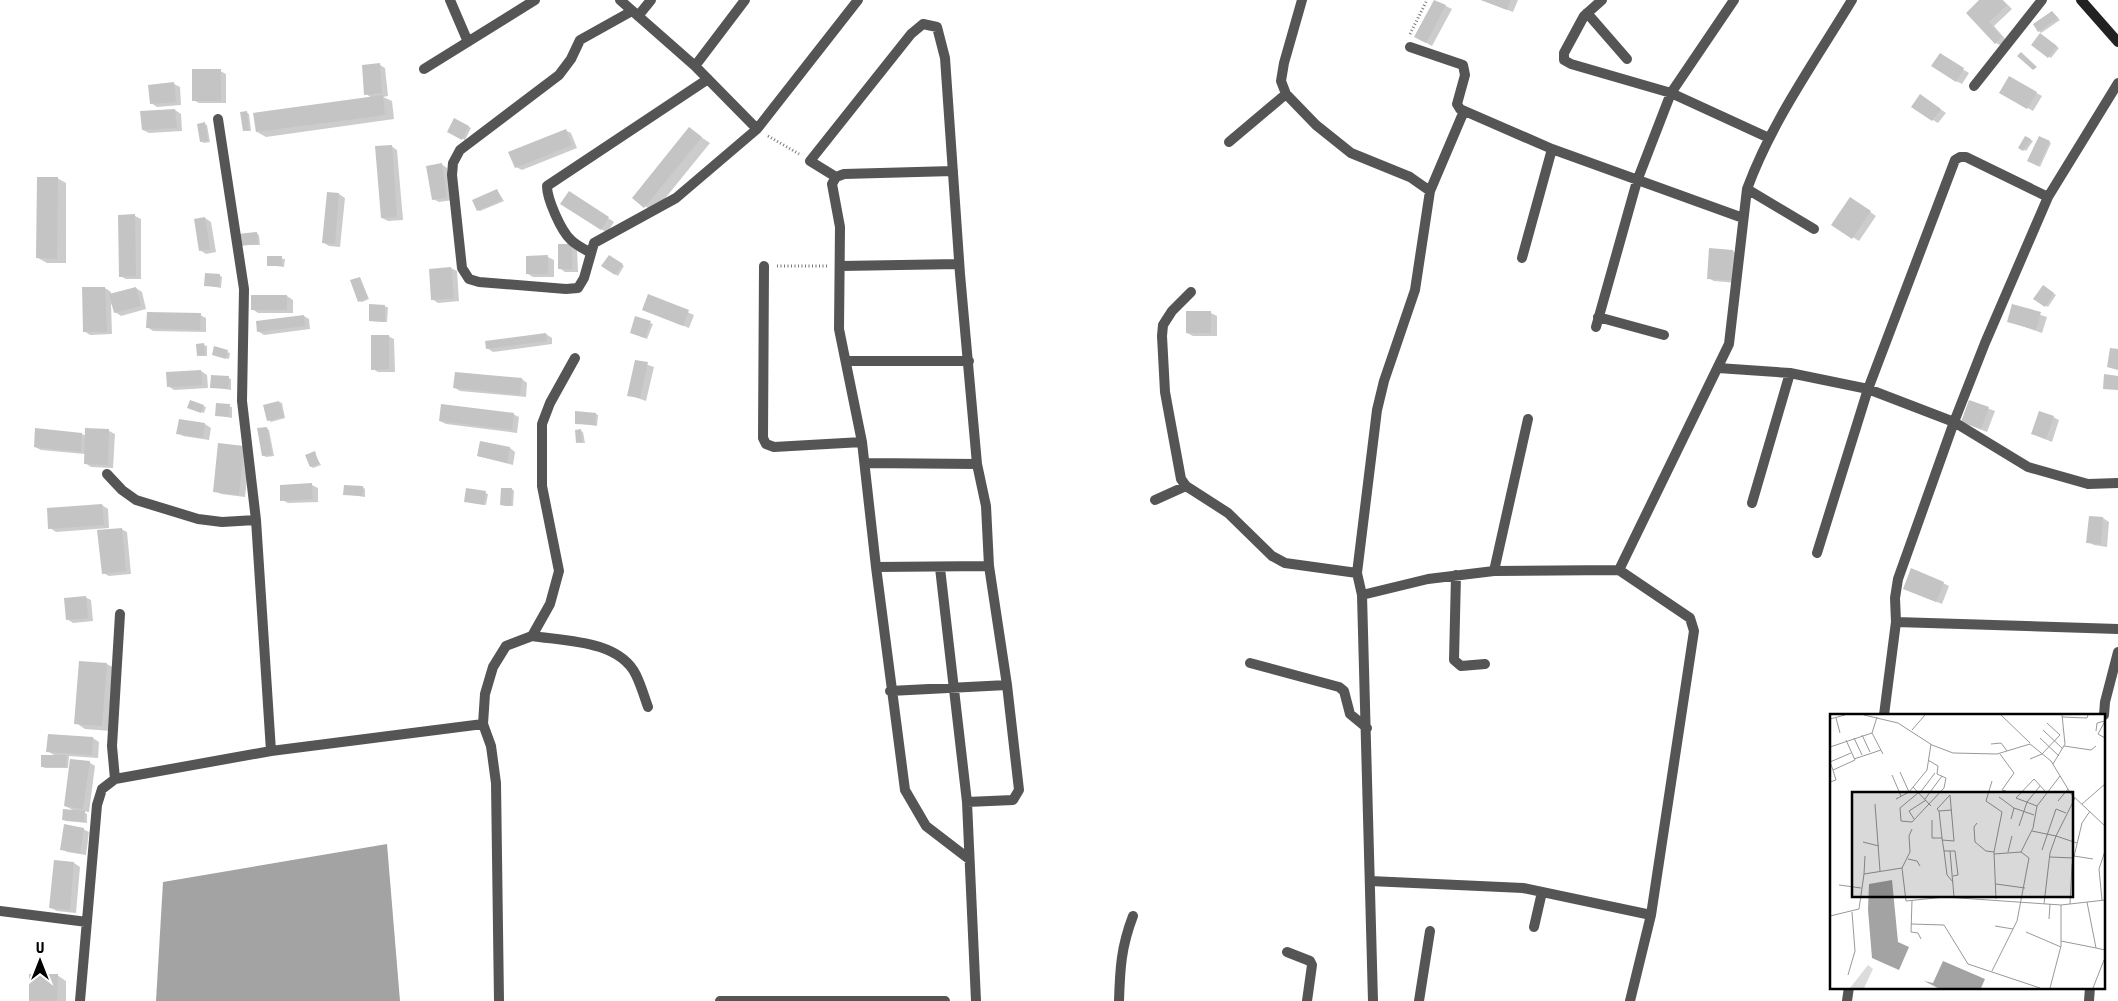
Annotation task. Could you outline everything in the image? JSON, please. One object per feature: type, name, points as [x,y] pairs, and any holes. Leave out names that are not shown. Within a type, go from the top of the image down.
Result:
[{"type":"street","points":[[450,0],[468,42]]},
{"type":"street","points":[[424,69],[535,0]]},
{"type":"street","points":[[620,0],[694,66],[756,129]]},
{"type":"street","points":[[651,0],[635,14],[580,40],[571,59],[558,75],[460,150],[453,163],[452,175],[462,268],[469,279],[479,282],[566,289],[578,288],[584,278],[594,243],[676,198],[756,129],[858,0]]},
{"type":"street","points":[[694,66],[745,0]]},
{"type":"street","points":[[1302,0],[1284,63],[1281,81],[1286,94],[1316,124],[1351,153],[1410,177],[1430,191]]},
{"type":"street","points":[[1602,0],[1587,13],[1564,53],[1564,60],[1571,64],[1671,92],[1769,138]]},
{"type":"street","points":[[1664,335],[1597,322],[1636,181],[1671,92],[1734,0]]},
{"type":"street","points":[[1619,570],[1729,344],[1746,188],[1769,138],[1852,0]]},
{"type":"street","points":[[1974,86],[2042,0]]},
{"type":"street","points":[[2081,0],[2118,42]]},
{"type":"street","points":[[1587,13],[1627,59]]},
{"type":"street","points":[[836,178],[810,161],[911,34],[923,24],[937,27],[946,58],[960,264],[977,464],[986,506],[989,566],[1007,685],[1017,795],[1013,800],[966,802]]},
{"type":"street","points":[[1410,47],[1463,66],[1465,75],[1457,104],[1460,109],[1552,149],[1636,181],[1743,218]]},
{"type":"street","points":[[591,253],[570,240],[547,196],[547,186],[708,80]]},
{"type":"street","points":[[1884,714],[1896,622],[1895,598],[1898,580],[1954,422],[2048,197],[2118,83]]},
{"type":"street","points":[[1229,142],[1286,94]]},
{"type":"street","points":[[1373,1001],[1367,728],[1362,595],[1357,573],[1377,410],[1384,381],[1410,312],[1430,191],[1464,111]]},
{"type":"street","points":[[218,119],[244,289],[242,401],[256,520],[271,751]]},
{"type":"street","points":[[1522,258],[1552,149]]},
{"type":"street","points":[[1817,553],[1868,389],[1955,160],[1960,156],[1966,157],[2048,197]]},
{"type":"street","points":[[953,171],[844,174],[836,178],[832,184],[840,227],[839,329],[862,442],[890,691],[905,790],[926,826],[969,859]]},
{"type":"street","points":[[1746,188],[1814,229]]},
{"type":"street","points":[[841,266],[960,264]]},
{"type":"street","points":[[764,266],[763,438],[766,444],[774,446],[862,442]]},
{"type":"street","points":[[1191,292],[1172,311],[1163,325],[1162,336],[1164,392],[1181,479],[1186,486],[1228,513],[1272,556],[1285,563],[1357,573]]},
{"type":"street","points":[[532,636],[550,604],[559,571],[542,486],[542,424],[550,403],[575,358]]},
{"type":"street","points":[[846,361],[968,361]]},
{"type":"street","points":[[1718,368],[1790,373],[1868,389],[1954,422],[2028,467],[2088,484],[2118,483]]},
{"type":"street","points":[[1752,503],[1790,373]]},
{"type":"street","points":[[1494,571],[1528,419]]},
{"type":"street","points":[[865,463],[977,464]]},
{"type":"street","points":[[107,474],[122,490],[136,500],[198,519],[222,522],[256,520]]},
{"type":"street","points":[[1155,500],[1186,486]]},
{"type":"street","points":[[876,567],[940,568],[989,566]]},
{"type":"street","points":[[940,568],[966,802],[976,1001]]},
{"type":"street","points":[[1362,595],[1428,579],[1494,571],[1619,570],[1690,618],[1694,625],[1651,915],[1630,1001]]},
{"type":"street","points":[[1456,575],[1454,660],[1461,666],[1485,664]]},
{"type":"street","points":[[114,779],[112,746],[120,614]]},
{"type":"street","points":[[1896,622],[2118,629]]},
{"type":"street","points":[[499,1001],[496,783],[491,746],[483,724],[485,694],[493,667],[506,646],[532,636],[600,648],[624,660],[635,673],[648,707]]},
{"type":"street","points":[[2104,714],[2104,702],[2118,652]]},
{"type":"street","points":[[1250,663],[1339,687],[1344,691],[1350,714],[1367,728]]},
{"type":"street","points":[[890,691],[1007,685]]},
{"type":"street","points":[[80,1001],[97,806],[102,789],[114,779],[271,751],[483,724]]},
{"type":"street","points":[[1370,881],[1523,888],[1651,915]]},
{"type":"street","points":[[1534,927],[1542,892]]},
{"type":"street","points":[[0,911],[87,922]]},
{"type":"street","points":[[1119,1001],[1120,961],[1123,942],[1133,916]]},
{"type":"street","points":[[1419,1001],[1430,932]]},
{"type":"street","points":[[1287,952],[1310,961],[1312,965],[1307,1001]]},
{"type":"street","points":[[1847,1001],[1849,988]]},
{"type":"street","points":[[2089,1001],[2090,988]]},
{"type":"street","points":[[720,1001],[945,1001]]},
{"type":"path","points":[[1410,47],[1408,38],[1427,0]]},
{"type":"path","points":[[756,129],[810,161]]},
{"type":"path","points":[[764,266],[841,266]]},
{"type":"shaded area","points":[[387,844],[400,1001],[156,1001],[163,882]]},
{"type":"building","points":[[1434,0],[1446,5],[1426,43],[1414,37]]},
{"type":"building","points":[[1481,0],[1511,0],[1507,10]]},
{"type":"building","points":[[1979,0],[2001,0],[2007,5],[1989,22],[2002,37],[1995,44],[1966,13]]},
{"type":"building","points":[[2052,11],[2058,18],[2038,32],[2033,24]]},
{"type":"building","points":[[2040,33],[2057,46],[2048,58],[2031,45]]},
{"type":"building","points":[[2021,52],[2037,67],[2033,70],[2017,56]]},
{"type":"building","points":[[1940,53],[1964,68],[1956,82],[1931,66]]},
{"type":"building","points":[[380,63],[382,93],[364,95],[362,65]]},
{"type":"building","points":[[192,69],[221,69],[221,101],[192,101]]},
{"type":"building","points":[[2009,76],[2037,92],[2027,109],[1999,93]]},
{"type":"building","points":[[174,82],[176,102],[150,104],[148,85]]},
{"type":"building","points":[[1920,94],[1941,109],[1932,121],[1911,107]]},
{"type":"building","points":[[383,95],[385,115],[256,132],[253,113]]},
{"type":"building","points":[[175,109],[177,128],[142,130],[140,111]]},
{"type":"building","points":[[247,111],[249,130],[243,131],[240,112]]},
{"type":"building","points":[[454,118],[469,126],[462,140],[447,132]]},
{"type":"building","points":[[205,122],[208,141],[200,142],[197,124]]},
{"type":"building","points":[[689,127],[702,137],[644,208],[632,198]]},
{"type":"building","points":[[566,129],[572,145],[515,168],[508,152]]},
{"type":"building","points":[[2025,136],[2031,139],[2023,151],[2018,148]]},
{"type":"building","points":[[2039,136],[2050,141],[2038,166],[2027,161]]},
{"type":"building","points":[[392,145],[397,217],[381,218],[375,146]]},
{"type":"building","points":[[442,163],[447,197],[432,200],[426,166]]},
{"type":"building","points":[[37,177],[58,177],[57,259],[36,258]]},
{"type":"building","points":[[497,189],[502,200],[477,211],[472,200]]},
{"type":"building","points":[[569,191],[609,217],[601,230],[560,204]]},
{"type":"building","points":[[327,192],[339,193],[335,244],[322,243]]},
{"type":"building","points":[[1850,197],[1871,211],[1852,239],[1831,225]]},
{"type":"building","points":[[135,214],[136,276],[119,277],[118,215]]},
{"type":"building","points":[[205,217],[210,249],[199,251],[194,219]]},
{"type":"building","points":[[257,232],[258,244],[239,246],[238,234]]},
{"type":"building","points":[[558,244],[572,244],[572,269],[558,269]]},
{"type":"building","points":[[1709,248],[1733,250],[1731,280],[1707,279]]},
{"type":"building","points":[[548,255],[548,274],[526,274],[526,256]]},
{"type":"building","points":[[609,255],[623,264],[615,275],[601,266]]},
{"type":"building","points":[[267,256],[282,256],[282,266],[267,266]]},
{"type":"building","points":[[451,267],[454,298],[431,300],[429,269]]},
{"type":"building","points":[[205,273],[220,274],[219,287],[204,286]]},
{"type":"building","points":[[360,277],[368,298],[358,302],[350,280]]},
{"type":"building","points":[[2043,285],[2054,293],[2045,307],[2033,299]]},
{"type":"building","points":[[82,287],[105,287],[107,332],[83,332]]},
{"type":"building","points":[[136,287],[141,306],[114,313],[109,294]]},
{"type":"building","points":[[648,294],[689,310],[683,326],[642,310]]},
{"type":"building","points":[[251,295],[287,295],[287,310],[251,310]]},
{"type":"building","points":[[369,304],[385,305],[385,322],[369,321]]},
{"type":"building","points":[[2012,304],[2041,312],[2036,330],[2007,322]]},
{"type":"building","points":[[1186,311],[1211,311],[1211,333],[1186,333]]},
{"type":"building","points":[[147,312],[201,313],[200,330],[146,328]]},
{"type":"building","points":[[304,315],[305,326],[257,332],[256,321]]},
{"type":"building","points":[[635,316],[651,321],[645,338],[630,333]]},
{"type":"building","points":[[546,333],[547,341],[486,349],[485,341]]},
{"type":"building","points":[[371,335],[389,335],[389,369],[371,370]]},
{"type":"building","points":[[204,343],[205,355],[197,356],[196,344]]},
{"type":"building","points":[[214,346],[228,350],[226,359],[212,355]]},
{"type":"building","points":[[2110,348],[2118,349],[2118,370],[2107,367]]},
{"type":"building","points":[[635,360],[648,362],[640,398],[627,396]]},
{"type":"building","points":[[201,370],[202,385],[167,387],[166,372]]},
{"type":"building","points":[[455,372],[522,378],[520,395],[453,388]]},
{"type":"building","points":[[2104,374],[2118,376],[2118,390],[2103,389]]},
{"type":"building","points":[[211,375],[229,376],[228,389],[210,388]]},
{"type":"building","points":[[190,400],[204,405],[201,413],[187,408]]},
{"type":"building","points":[[1969,400],[1989,407],[1981,429],[1961,422]]},
{"type":"building","points":[[279,401],[284,417],[267,421],[263,405]]},
{"type":"building","points":[[216,403],[230,404],[229,417],[215,416]]},
{"type":"building","points":[[441,404],[514,413],[512,430],[439,421]]},
{"type":"building","points":[[575,411],[596,413],[595,425],[575,424]]},
{"type":"building","points":[[2039,411],[2054,416],[2046,439],[2031,434]]},
{"type":"building","points":[[179,419],[205,423],[203,438],[176,434]]},
{"type":"building","points":[[267,427],[272,455],[262,456],[257,428]]},
{"type":"building","points":[[35,428],[82,433],[81,452],[34,447]]},
{"type":"building","points":[[85,428],[109,429],[108,465],[84,464]]},
{"type":"building","points":[[581,429],[582,442],[576,443],[575,430]]},
{"type":"building","points":[[480,441],[510,447],[507,463],[477,456]]},
{"type":"building","points":[[218,443],[244,446],[239,495],[213,492]]},
{"type":"building","points":[[315,451],[319,464],[310,467],[305,455]]},
{"type":"building","points":[[312,483],[313,499],[280,501],[280,485]]},
{"type":"building","points":[[344,485],[363,486],[362,496],[343,495]]},
{"type":"building","points":[[466,488],[486,491],[484,505],[464,502]]},
{"type":"building","points":[[501,488],[512,488],[511,506],[500,505]]},
{"type":"building","points":[[102,504],[104,525],[48,529],[47,508]]},
{"type":"building","points":[[2089,516],[2103,517],[2101,544],[2086,543]]},
{"type":"building","points":[[122,528],[126,571],[102,574],[97,530]]},
{"type":"building","points":[[1911,568],[1944,582],[1936,602],[1903,589]]},
{"type":"building","points":[[86,596],[88,618],[66,620],[64,598]]},
{"type":"building","points":[[79,661],[107,663],[102,726],[74,724]]},
{"type":"building","points":[[48,734],[93,737],[92,755],[46,752]]},
{"type":"building","points":[[41,755],[67,755],[66,767],[41,767]]},
{"type":"building","points":[[70,759],[90,761],[83,809],[64,806]]},
{"type":"building","points":[[63,809],[85,811],[84,822],[62,820]]},
{"type":"building","points":[[64,824],[84,828],[80,853],[60,850]]},
{"type":"building","points":[[54,860],[74,862],[70,910],[49,908]]},
{"type":"building","points":[[29,974],[58,974],[57,1001],[29,1001]]}]
